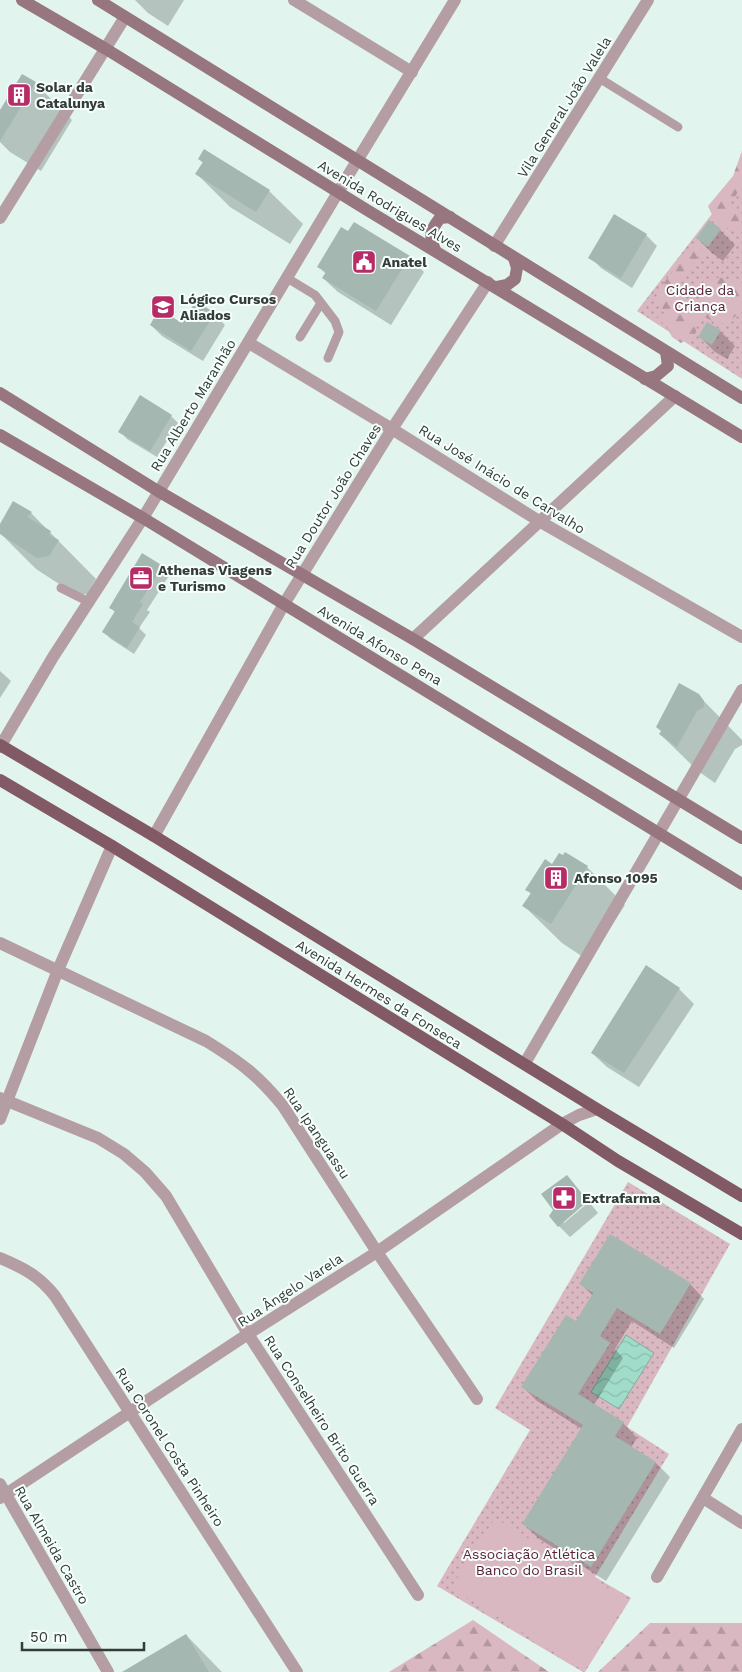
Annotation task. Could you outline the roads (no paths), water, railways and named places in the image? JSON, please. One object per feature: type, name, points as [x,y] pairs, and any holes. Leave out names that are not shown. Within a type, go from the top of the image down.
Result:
[{"type":"main road","name":"Avenida Rodrigues Alves","points":[[22,0],[106,49],[742,437]]},
{"type":"main road","name":"Avenida Rodrigues Alves","points":[[98,0],[742,398]]},
{"type":"main road","points":[[434,250],[430,237],[434,226],[440,218],[450,217]]},
{"type":"main road","points":[[492,285],[507,284],[515,279],[517,268],[514,258]]},
{"type":"main road","points":[[646,379],[656,376],[668,366],[666,352]]},
{"type":"main road","name":"Avenida Afonso Pena","points":[[0,393],[158,491],[414,639],[742,838]]},
{"type":"main road","name":"Avenida Afonso Pena","points":[[0,435],[143,518],[742,884]]},
{"type":"main road","name":"Avenida Hermes da Fonseca","points":[[0,746],[154,836],[742,1196]]},
{"type":"main road","name":"Avenida Hermes da Fonseca","points":[[0,780],[112,846],[562,1124],[618,1161],[742,1234]]},
{"type":"street","points":[[294,0],[412,72]]},
{"type":"street","name":"Rua Alberto Maranhão","points":[[0,746],[53,657],[143,518],[455,0]]},
{"type":"street","name":"Vila General João Valela","points":[[494,246],[648,0]]},
{"type":"street","points":[[0,218],[125,17]]},
{"type":"street","name":"Rua Doutor João Chaves","points":[[154,836],[284,604],[392,429],[492,285]]},
{"type":"street","name":"Rua José Inácio de Carvalho","points":[[249,344],[392,429],[539,521],[742,638]]},
{"type":"street","points":[[414,639],[675,396]]},
{"type":"street","points":[[525,1063],[742,690]]},
{"type":"street","points":[[0,1119],[4,1099],[112,846]]},
{"type":"street","name":"Rua Ipanguassu","points":[[0,943],[206,1041],[253,1072],[283,1106],[377,1252],[477,1399]]},
{"type":"street","name":"Rua Conselheiro Brito Guerra","points":[[4,1099],[98,1138],[124,1154],[145,1172],[166,1196],[248,1334],[418,1595]]},
{"type":"street","name":"Rua Ângelo Varela","points":[[2,1493],[377,1252],[562,1124],[597,1108]]},
{"type":"street","name":"Rua Coronel Costa Pinheiro","points":[[0,1258],[32,1273],[44,1282],[56,1296],[297,1672]]},
{"type":"street","points":[[657,1577],[742,1429]]},
{"type":"street","name":"Rua Almeida Castro","points":[[2,1493],[108,1672]]},
{"type":"street","points":[[703,1498],[742,1523]]},
{"type":"lane","points":[[599,78],[678,127]]},
{"type":"lane","points":[[287,278],[315,295],[335,321],[339,332],[328,358]]},
{"type":"lane","points":[[300,337],[321,303]]},
{"type":"lane","points":[[61,588],[89,602]]},
{"type":"water","points":[[626,1335],[654,1353],[619,1409],[591,1392]]},
{"type":"place","name":"Solar da Catalunya","points":[[19,95]]},
{"type":"place","name":"Anatel","points":[[364,262]]},
{"type":"place","name":"Lógico Cursos Aliados","points":[[163,307]]},
{"type":"place","name":"Athenas Viagens e Turismo","points":[[141,578]]},
{"type":"place","name":"Afonso 1095","points":[[556,878]]},
{"type":"place","name":"Extrafarma","points":[[564,1198]]},
{"type":"park label","name":"Cidade da Criança","points":[[700,298]]},
{"type":"park label","name":"Associação Atlética Banco do Brasil","points":[[529,1562]]}]
